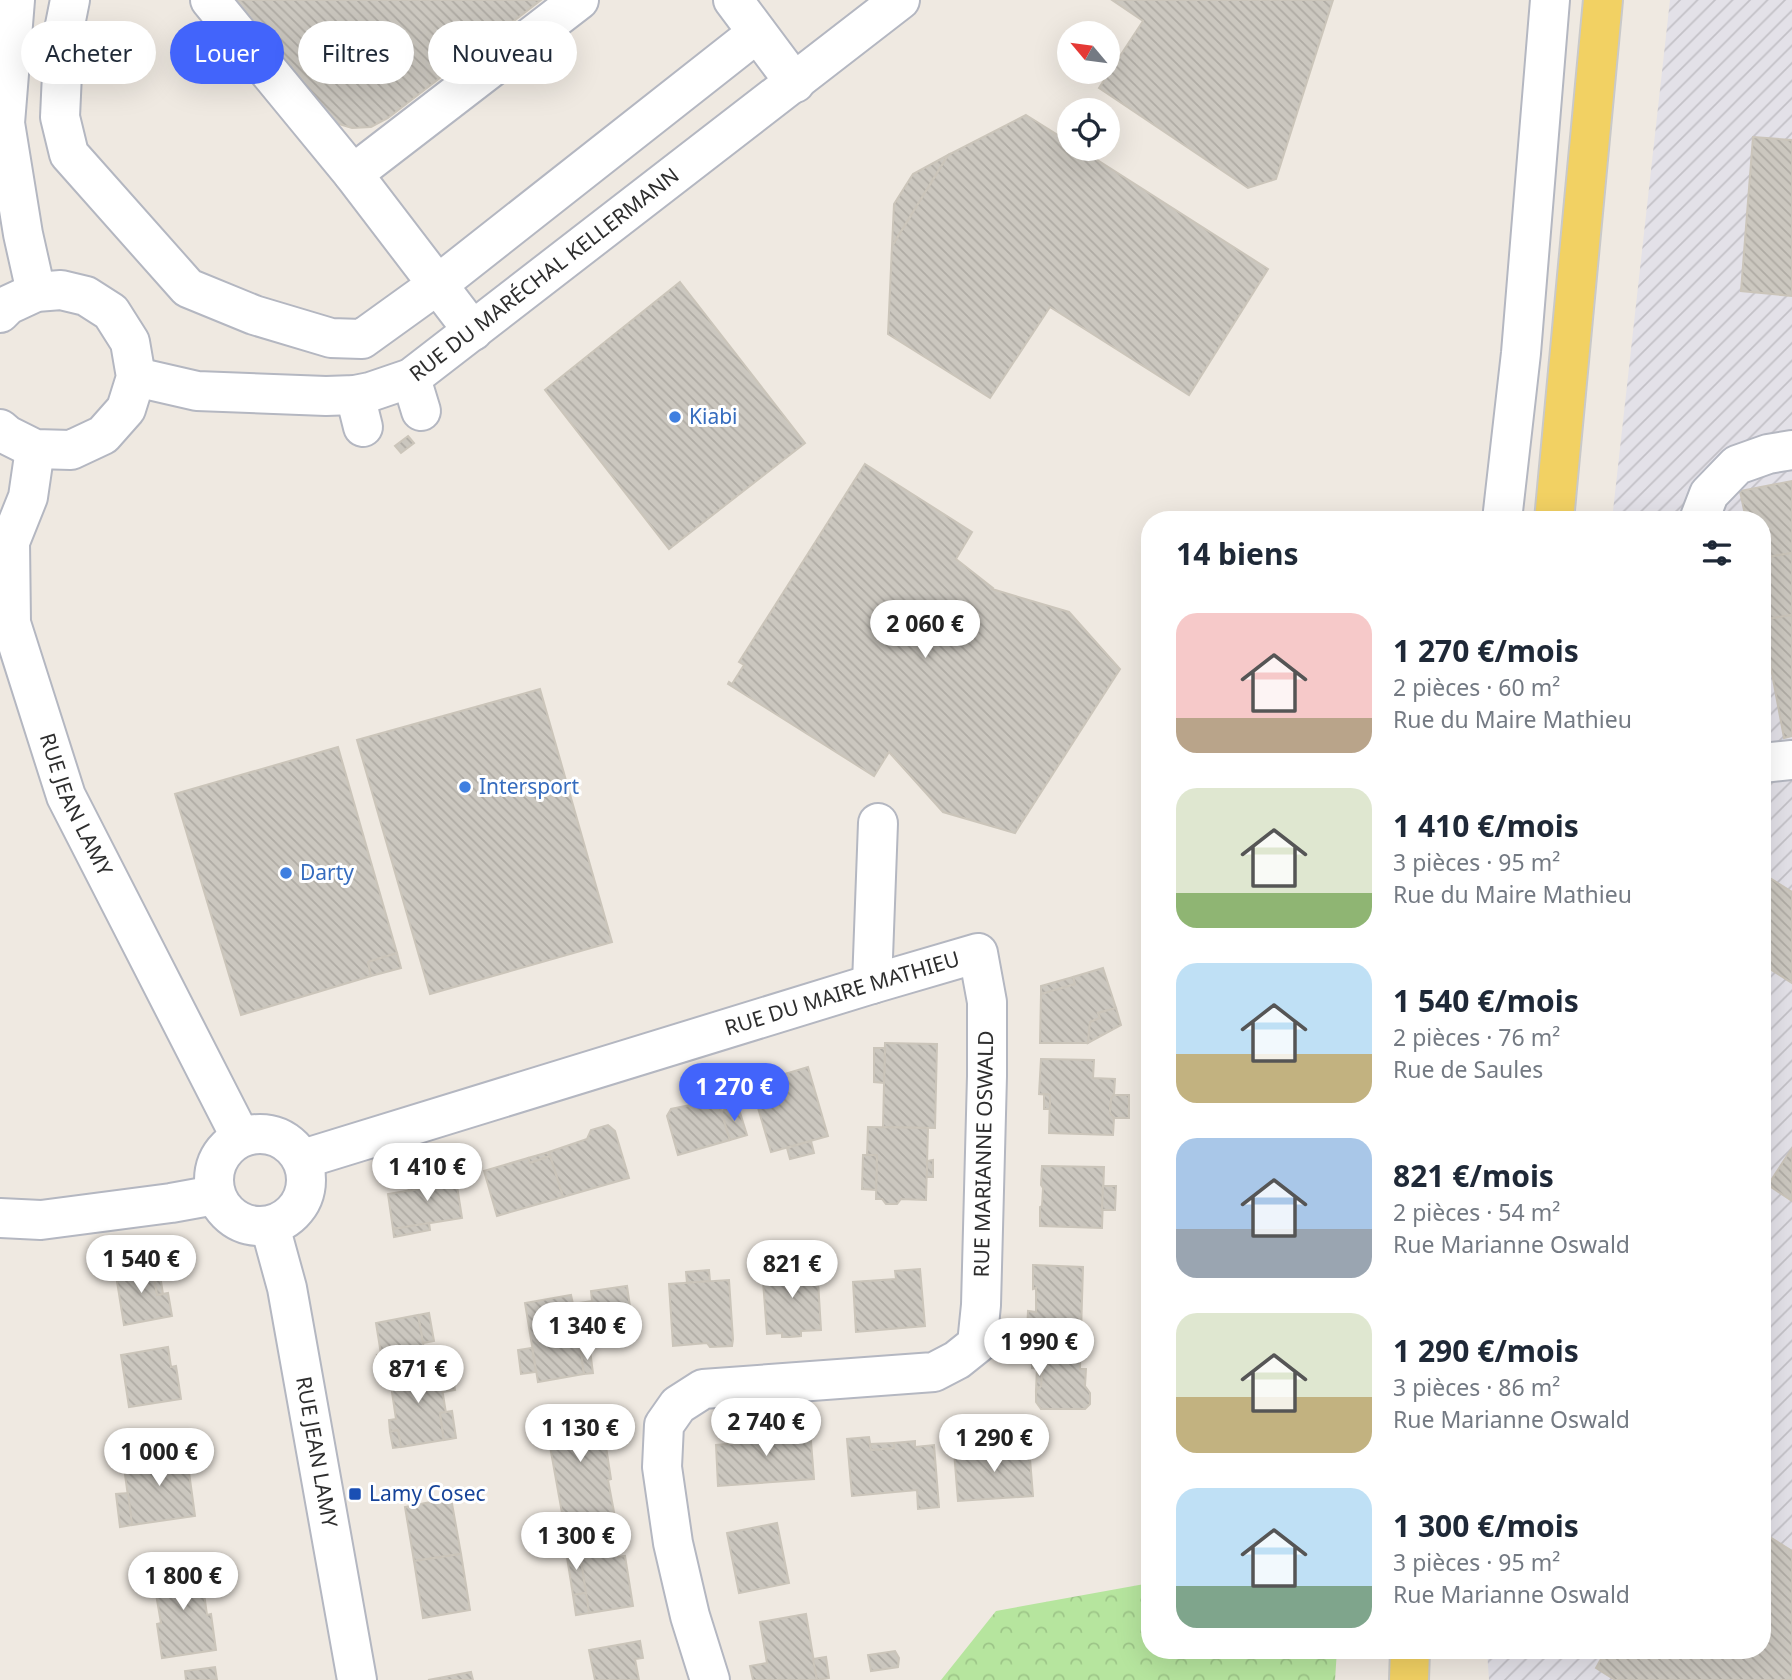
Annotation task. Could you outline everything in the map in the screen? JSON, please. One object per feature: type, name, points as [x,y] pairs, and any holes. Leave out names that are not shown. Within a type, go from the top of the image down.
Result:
[{"type":"main road","points":[[1554,511],[1603,0]]},
{"type":"main road","points":[[1409,1680],[1410,1659]]},
{"type":"street","points":[[15,0],[5,123],[23,234],[36,292]]},
{"type":"street","points":[[70,0],[64,30],[60,117],[69,154],[188,288],[254,315],[331,338],[362,339],[437,285],[757,33]]},
{"type":"street","points":[[210,0],[352,174],[473,331]]},
{"type":"street","points":[[352,174],[579,0]]},
{"type":"street","points":[[733,0],[795,83]]},
{"type":"street","name":"RUE DU MARÉCHAL KELLERMANN","points":[[136,377],[197,391],[327,396],[359,411],[370,392],[416,395],[473,331],[900,0]]},
{"type":"street","points":[[1503,511],[1521,353],[1550,0]]},
{"type":"street","points":[[0,313],[8,305],[36,292],[61,290],[86,296],[111,312],[130,342],[136,377],[126,409],[103,435],[71,450],[35,449],[0,429]]},
{"type":"street","name":"RUE JEAN LAMY","points":[[35,449],[28,497],[10,542],[11,623],[66,796],[240,1136]]},
{"type":"street","points":[[1702,511],[1709,494],[1737,465],[1768,454],[1792,450]]},
{"type":"street","points":[[1771,762],[1792,761]]},
{"type":"street","points":[[872,984],[878,823]]},
{"type":"street","name":"RUE DU MAIRE MATHIEU","points":[[303,1159],[978,953]]},
{"type":"street","name":"RUE MARIANNE OSWALD","points":[[710,1680],[690,1616],[673,1543],[662,1466],[664,1425],[678,1405],[703,1389],[934,1372],[957,1360],[977,1344],[987,1076],[987,1002],[978,953]]},
{"type":"street","points":[[263,1132],[291,1144],[303,1159],[307,1186],[296,1211],[270,1226],[247,1225],[226,1213],[215,1195],[213,1173],[220,1154],[240,1136],[263,1132]]},
{"type":"street","points":[[0,1218],[41,1220],[215,1195]]},
{"type":"street","name":"RUE JEAN LAMY","points":[[270,1226],[287,1288],[357,1680]]},
{"type":"shaded area","points":[[1670,0],[1792,0],[1792,1680],[1489,1680],[1488,1659],[1771,1659],[1771,511],[1613,511]]},
{"type":"green space","points":[[1141,1585],[1141,1659],[1336,1659],[1335,1680],[941,1680],[996,1611]]},
{"type":"building","points":[[234,0],[541,0],[514,21],[428,21],[428,84],[432,84],[388,118],[371,127],[352,128],[332,122],[301,84],[414,84],[414,21],[298,21],[298,80],[284,62],[284,21],[251,21]]},
{"type":"building","points":[[1112,0],[1333,0],[1276,179],[1248,188],[1120,102],[1120,98],[1114,98],[1099,88],[1102,84],[1120,84],[1120,56],[1143,21]]},
{"type":"building","points":[[1026,115],[1057,134],[1057,161],[1099,161],[1268,269],[1189,395],[1050,307],[990,398],[888,334],[892,246],[948,155]]},
{"type":"building","points":[[1753,137],[1792,140],[1792,296],[1741,291]]},
{"type":"building","points":[[948,155],[892,246],[894,204],[913,174]]},
{"type":"building","name":"Kiabi","points":[[680,282],[805,443],[669,549],[545,390]]},
{"type":"building","points":[[408,436],[414,443],[401,453],[395,446]]},
{"type":"building","points":[[865,464],[972,532],[956,559],[992,589],[1069,612],[1120,669],[1015,833],[943,812],[889,752],[874,776],[728,684],[732,684],[744,665],[739,662]]},
{"type":"building","points":[[1792,481],[1792,553],[1771,556],[1771,511],[1744,511],[1740,491]]},
{"type":"building","points":[[1792,553],[1792,615],[1771,618],[1771,556]]},
{"type":"building","points":[[1792,615],[1792,736],[1784,738],[1771,668],[1771,618]]},
{"type":"building","points":[[540,689],[612,942],[430,994],[357,740]]},
{"type":"building","name":"Darty","points":[[338,747],[397,953],[368,962],[371,976],[241,1015],[175,794]]},
{"type":"building","points":[[1771,879],[1792,892],[1792,983],[1771,970]]},
{"type":"building","points":[[397,953],[401,968],[371,976],[368,962]]},
{"type":"building","points":[[1103,968],[1116,1008],[1098,1013],[1100,1018],[1090,1022],[1088,1043],[1040,1043],[1041,994],[1075,984],[1073,977]]},
{"type":"building","points":[[1073,977],[1075,984],[1041,994],[1041,986]]},
{"type":"building","points":[[1116,1008],[1121,1025],[1088,1043],[1090,1022],[1100,1018],[1098,1013]]},
{"type":"building","points":[[885,1043],[937,1044],[935,1128],[883,1127]]},
{"type":"building","points":[[874,1048],[885,1048],[884,1083],[874,1082]]},
{"type":"building","points":[[1041,1059],[1094,1060],[1093,1078],[1115,1079],[1110,1113],[1114,1118],[1113,1135],[1049,1133],[1050,1095],[1039,1094]]},
{"type":"building","points":[[808,1067],[828,1136],[771,1152],[751,1084]]},
{"type":"building","points":[[716,1094],[730,1140],[678,1155],[667,1116],[671,1109],[700,1103],[699,1099]]},
{"type":"building","points":[[1044,1094],[1050,1095],[1050,1109],[1044,1109]]},
{"type":"building","points":[[1114,1095],[1129,1095],[1129,1118],[1114,1118],[1110,1113]]},
{"type":"building","points":[[738,1106],[747,1135],[730,1140],[721,1111]]},
{"type":"building","points":[[608,1125],[615,1131],[629,1178],[563,1197],[549,1152],[587,1139],[591,1130]]},
{"type":"building","points":[[868,1127],[928,1128],[926,1200],[901,1199],[897,1204],[886,1204],[882,1199],[876,1199],[877,1155],[867,1155]]},
{"type":"building","points":[[811,1141],[814,1153],[790,1159],[787,1148]]},
{"type":"building","points":[[1792,1148],[1792,1201],[1771,1187],[1771,1180]]},
{"type":"building","points":[[549,1152],[550,1156],[530,1163],[528,1158]]},
{"type":"building","points":[[863,1155],[877,1155],[876,1190],[862,1189]]},
{"type":"building","points":[[550,1156],[563,1197],[497,1216],[484,1171],[528,1158],[530,1163]]},
{"type":"building","points":[[933,1160],[933,1177],[927,1177],[927,1161]]},
{"type":"building","points":[[1042,1166],[1104,1167],[1102,1228],[1040,1226]]},
{"type":"building","points":[[455,1173],[462,1218],[393,1229],[388,1194],[423,1188],[422,1179]]},
{"type":"building","points":[[422,1179],[423,1188],[409,1191],[407,1182]]},
{"type":"building","points":[[1103,1186],[1116,1186],[1115,1210],[1102,1210]]},
{"type":"building","points":[[429,1223],[430,1230],[394,1237],[393,1229]]},
{"type":"building","points":[[152,1263],[157,1295],[168,1293],[172,1316],[124,1325],[115,1269]]},
{"type":"building","points":[[152,1263],[158,1263],[163,1294],[157,1295]]},
{"type":"building","points":[[817,1264],[821,1330],[801,1331],[801,1336],[790,1337],[782,1337],[782,1333],[767,1334],[762,1268]]},
{"type":"building","points":[[1033,1265],[1083,1267],[1081,1332],[1027,1331],[1028,1311],[1036,1312]]},
{"type":"building","points":[[920,1269],[925,1326],[856,1332],[853,1282],[896,1279],[895,1271]]},
{"type":"building","points":[[709,1270],[710,1281],[687,1283],[686,1272]]},
{"type":"building","points":[[729,1280],[732,1346],[710,1347],[707,1343],[673,1346],[669,1284]]},
{"type":"building","points":[[627,1286],[633,1327],[588,1334],[590,1350],[581,1351],[584,1374],[538,1382],[525,1303],[571,1295],[573,1304],[592,1301],[591,1291]]},
{"type":"building","points":[[429,1313],[434,1341],[423,1343],[418,1315]]},
{"type":"building","points":[[418,1315],[427,1366],[380,1374],[377,1355],[381,1354],[376,1323]]},
{"type":"building","points":[[1033,1331],[1081,1332],[1080,1369],[1086,1369],[1085,1386],[1090,1393],[1090,1404],[1085,1409],[1041,1409],[1036,1402],[1036,1390],[1041,1386],[1042,1369],[1032,1368]]},
{"type":"building","points":[[168,1347],[171,1367],[176,1366],[181,1399],[129,1407],[121,1355]]},
{"type":"building","points":[[532,1348],[536,1372],[521,1374],[518,1350]]},
{"type":"building","points":[[590,1350],[593,1373],[584,1374],[581,1351]]},
{"type":"building","points":[[450,1362],[455,1390],[443,1392],[438,1364]]},
{"type":"building","points":[[438,1364],[446,1413],[440,1413],[444,1440],[401,1447],[398,1430],[390,1432],[389,1420],[396,1419],[389,1372]]},
{"type":"building","points":[[1037,1368],[1042,1369],[1041,1386],[1036,1390]]},
{"type":"building","points":[[596,1408],[602,1440],[605,1440],[614,1512],[569,1519],[562,1513],[546,1424],[551,1415]]},
{"type":"building","points":[[452,1411],[456,1438],[444,1440],[440,1413]]},
{"type":"building","points":[[774,1426],[774,1432],[761,1433],[760,1427]]},
{"type":"building","points":[[810,1429],[814,1479],[718,1486],[716,1445],[740,1443],[740,1434]]},
{"type":"building","points":[[398,1430],[401,1447],[393,1448],[390,1432]]},
{"type":"building","points":[[869,1437],[871,1450],[894,1448],[894,1443],[915,1441],[915,1447],[934,1445],[939,1507],[918,1509],[917,1490],[852,1496],[847,1439]]},
{"type":"building","points":[[894,1443],[894,1448],[871,1450],[870,1444]]},
{"type":"building","points":[[1029,1446],[1033,1496],[958,1501],[954,1452],[990,1449],[990,1453],[1004,1453],[1004,1448]]},
{"type":"building","points":[[1004,1448],[1004,1453],[990,1453],[990,1449]]},
{"type":"building","points":[[186,1450],[195,1516],[132,1525],[123,1460]]},
{"type":"building","points":[[128,1493],[132,1525],[120,1527],[116,1494]]},
{"type":"building","points":[[451,1498],[461,1554],[414,1561],[405,1507]]},
{"type":"building","points":[[777,1523],[789,1583],[739,1593],[727,1533]]},
{"type":"building","points":[[1771,1538],[1792,1551],[1792,1680],[1615,1680],[1596,1668],[1601,1659],[1771,1659]]},
{"type":"building","points":[[616,1543],[618,1557],[625,1556],[633,1606],[589,1613],[579,1549]]},
{"type":"building","points":[[579,1549],[586,1593],[573,1595],[566,1551]]},
{"type":"building","points":[[461,1554],[470,1610],[423,1618],[414,1561]]},
{"type":"building","points":[[202,1563],[207,1615],[211,1614],[216,1650],[162,1658],[157,1624],[161,1623],[152,1571]]},
{"type":"building","points":[[586,1593],[589,1613],[576,1615],[573,1595]]},
{"type":"building","points":[[806,1614],[817,1680],[753,1680],[750,1666],[767,1663],[760,1622]]},
{"type":"building","points":[[640,1641],[643,1658],[635,1659],[639,1680],[595,1680],[589,1650]]},
{"type":"building","points":[[895,1651],[899,1658],[898,1667],[871,1671],[868,1655]]},
{"type":"building","points":[[826,1657],[829,1678],[817,1680],[813,1659]]},
{"type":"building","points":[[215,1667],[217,1680],[186,1680],[185,1671]]},
{"type":"building","points":[[471,1672],[473,1680],[428,1680]]},
{"type":"place","name":"Kiabi","points":[[675,417]]},
{"type":"place","name":"Intersport","points":[[465,787]]},
{"type":"place","name":"Darty","points":[[286,873]]},
{"type":"place","name":"Lamy Cosec","points":[[355,1494]]}]
